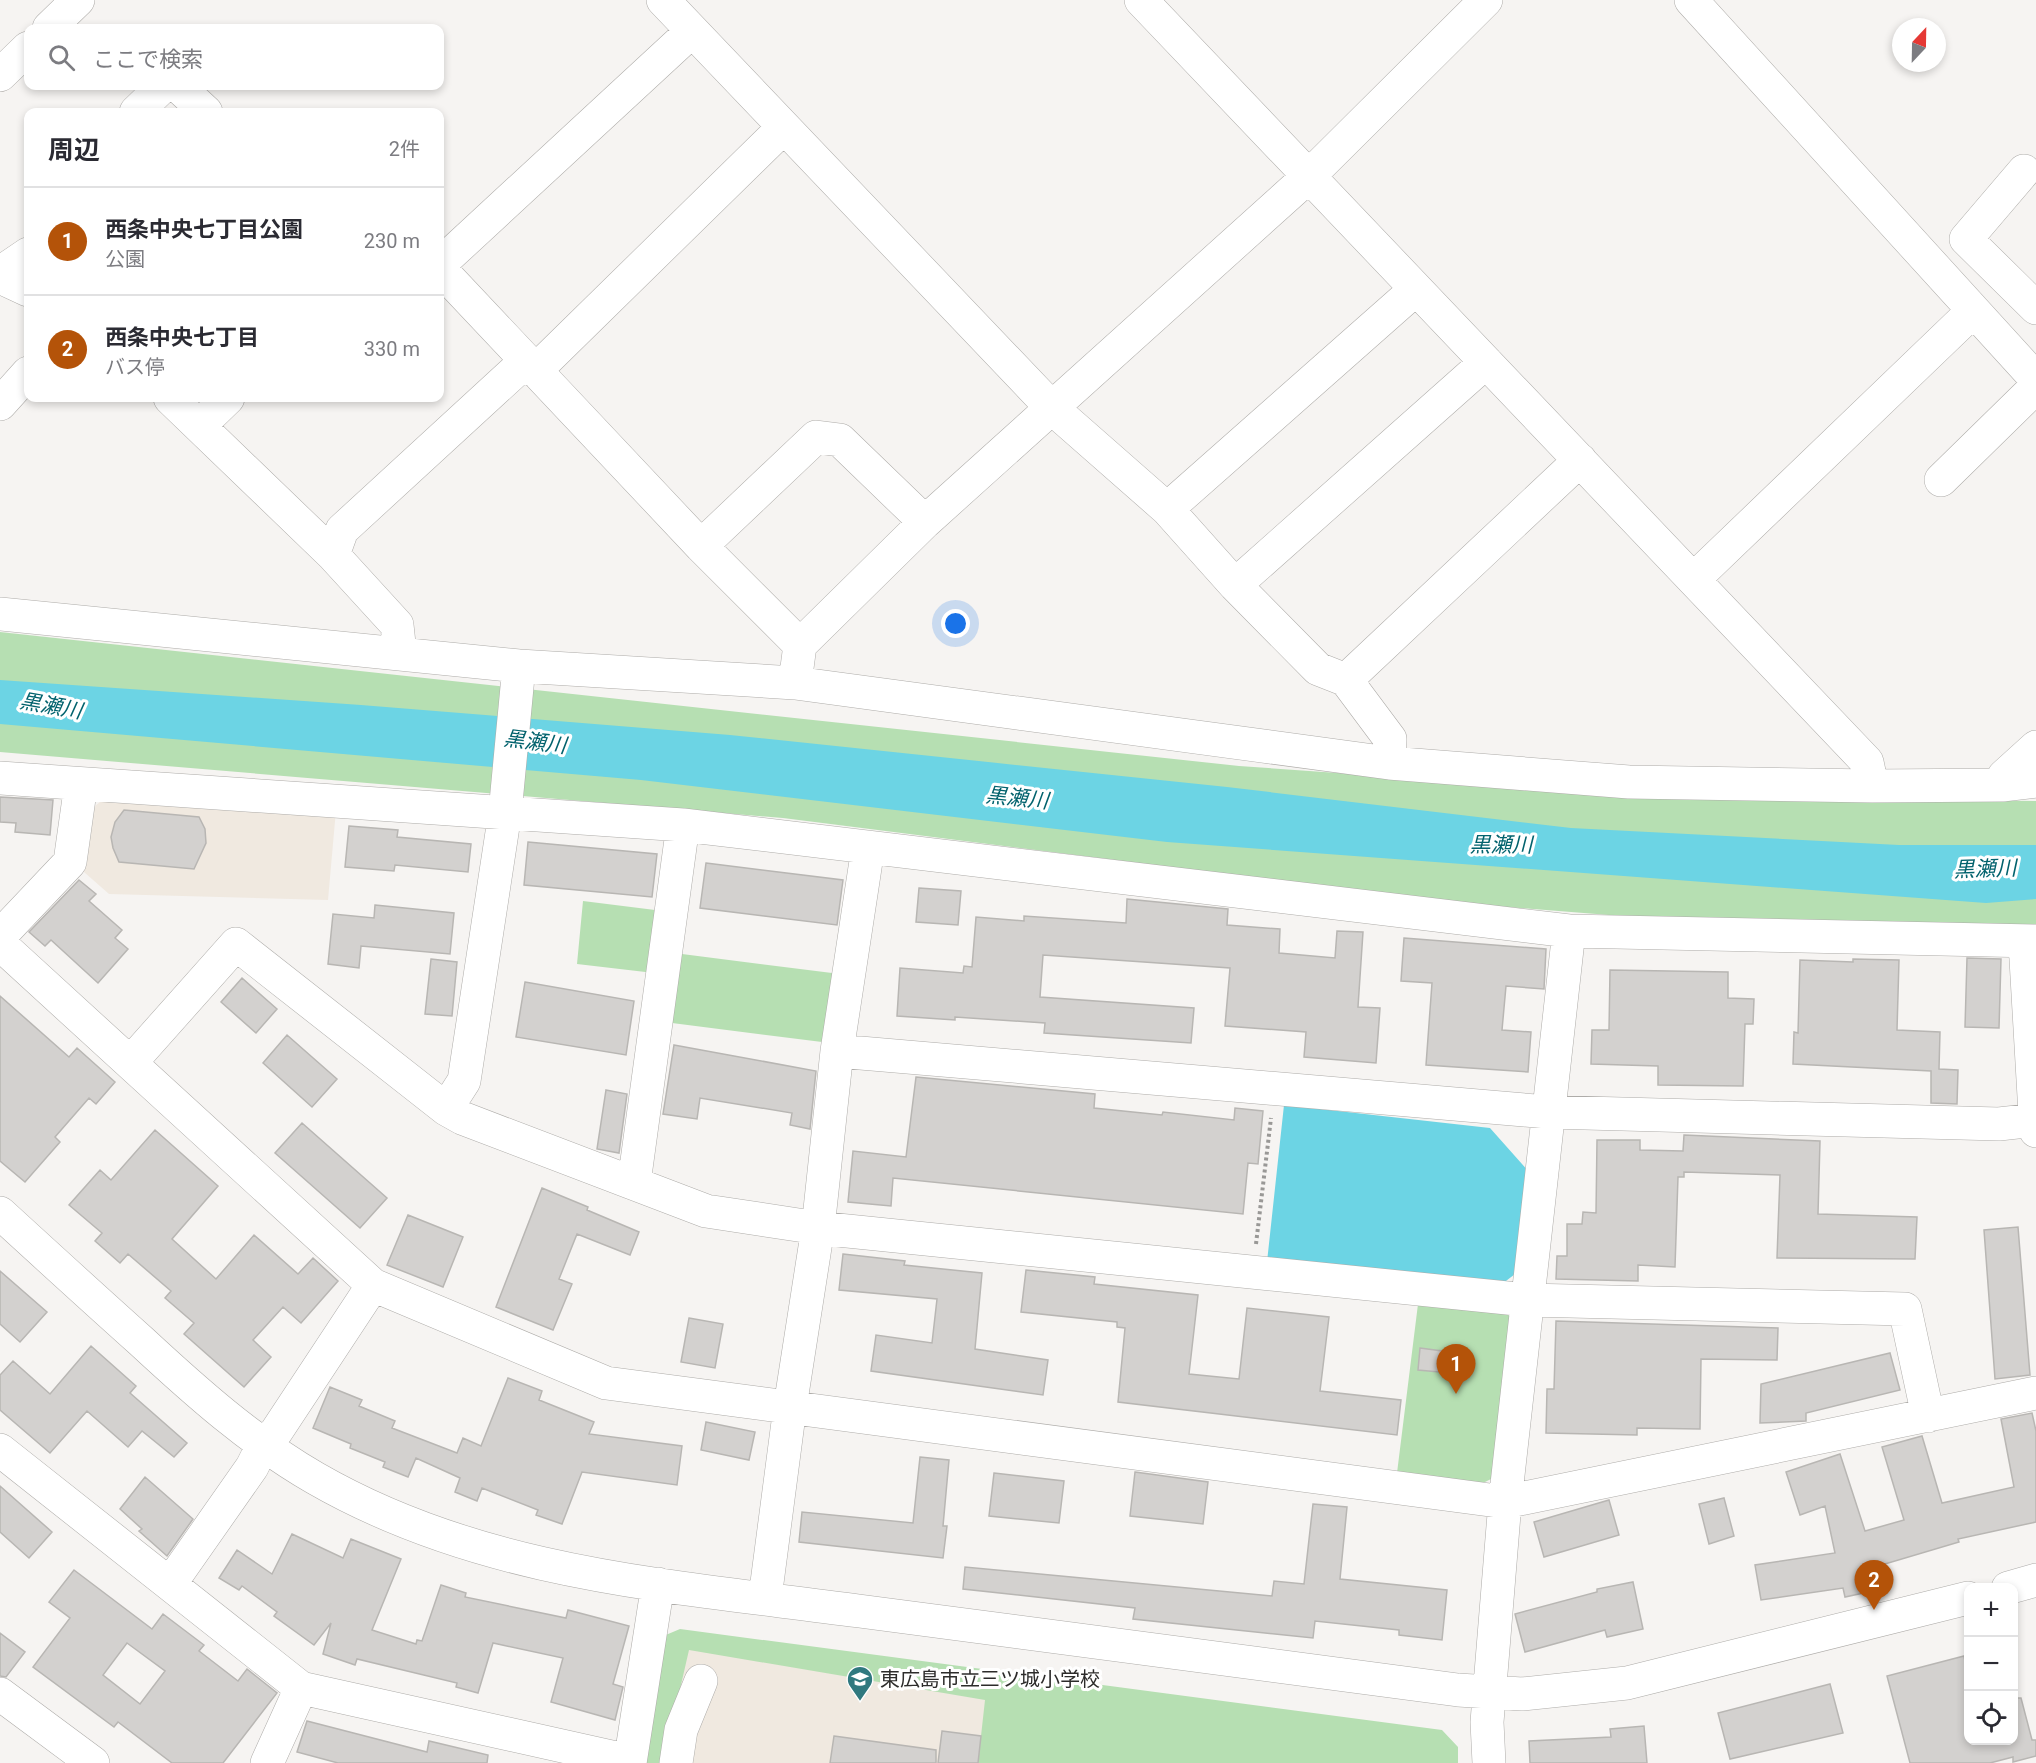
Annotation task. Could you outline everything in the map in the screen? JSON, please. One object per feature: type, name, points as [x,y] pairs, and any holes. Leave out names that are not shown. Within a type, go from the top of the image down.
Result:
[{"type":"street","points":[[53,24],[78,0]]},
{"type":"street","points":[[663,0],[1052,408],[1167,509],[1235,585],[1318,669],[1346,680],[1390,739],[1389,763]]},
{"type":"street","points":[[1141,0],[1867,762],[1872,786]]},
{"type":"street","points":[[795,683],[800,645],[925,522],[1309,176],[1486,0]]},
{"type":"street","points":[[1691,0],[2036,379]]},
{"type":"street","points":[[444,260],[692,31]]},
{"type":"street","points":[[0,75],[24,52]]},
{"type":"street","points":[[140,108],[159,90]]},
{"type":"street","points":[[182,90],[202,108]]},
{"type":"street","points":[[333,555],[342,530],[531,366],[783,128]]},
{"type":"street","points":[[1999,338],[2035,306],[1966,239],[2024,171]]},
{"type":"street","points":[[24,257],[0,275],[24,288]]},
{"type":"street","points":[[444,273],[701,546],[800,645]]},
{"type":"street","points":[[1167,509],[1416,288]]},
{"type":"street","points":[[1694,579],[1973,311]]},
{"type":"street","points":[[1235,585],[1486,362]]},
{"type":"street","points":[[0,404],[24,377]]},
{"type":"street","points":[[1941,480],[2036,387]]},
{"type":"street","points":[[174,402],[333,555],[397,625],[400,653]]},
{"type":"street","points":[[200,425],[224,402]]},
{"type":"street","points":[[701,546],[816,437],[840,440],[925,522]]},
{"type":"street","points":[[1346,680],[1580,460]]},
{"type":"street","points":[[0,614],[400,653],[519,672],[795,683],[1389,763],[1629,782],[1872,786],[2004,784],[2036,781]]},
{"type":"street","points":[[446,1109],[464,1081],[506,808],[519,672]]},
{"type":"street","points":[[2004,784],[2004,776],[2036,747]]},
{"type":"street","points":[[0,778],[506,808],[683,825],[1569,931],[2030,942],[2036,1125],[1548,1112],[837,1051]]},
{"type":"street","points":[[0,936],[70,862],[81,784]]},
{"type":"street","points":[[634,1183],[683,825]]},
{"type":"street","points":[[765,1598],[790,1407],[818,1228],[837,1051],[868,848]]},
{"type":"street","points":[[1489,1763],[1487,1722],[1505,1502],[1569,931]]},
{"type":"street","points":[[0,944],[372,1285],[606,1383],[1505,1502],[2036,1393]]},
{"type":"street","points":[[131,1062],[236,944],[446,1109],[462,1118],[706,1211],[818,1228],[1527,1300],[1905,1309],[1928,1416]]},
{"type":"street","points":[[0,1213],[213,1407],[263,1445],[316,1479],[375,1509],[478,1549],[551,1567],[658,1584],[1490,1694],[1522,1695],[1627,1683],[1964,1599]]},
{"type":"street","points":[[170,1584],[263,1445],[276,1432],[372,1285]]},
{"type":"street","points":[[0,1450],[301,1688],[630,1762],[658,1584]]},
{"type":"street","points":[[2018,1584],[2036,1580]]},
{"type":"street","points":[[676,1763],[681,1730],[701,1681]]},
{"type":"street","points":[[267,1763],[301,1688]]},
{"type":"street","points":[[0,1694],[93,1763]]},
{"type":"path","points":[[1253,1272],[1274,1088]]},
{"type":"shaded area","points":[[111,793],[336,810],[328,900],[109,894],[76,865],[95,806]]},
{"type":"shaded area","name":"東広島市立三ツ城小学校","points":[[688,1649],[1359,1763],[663,1763]]},
{"type":"green space","points":[[0,632],[1239,766],[1679,797],[2036,801],[2036,925],[1697,922],[1457,903],[783,818],[0,752]]},
{"type":"green space","points":[[583,901],[663,911],[654,973],[577,964]]},
{"type":"green space","points":[[682,954],[840,974],[830,1043],[672,1023]]},
{"type":"green space","points":[[1418,1304],[1508,1314],[1514,1325],[1495,1477],[1483,1483],[1397,1473]]},
{"type":"green space","points":[[680,1629],[1442,1730],[1458,1747],[1458,1763],[978,1763],[985,1700],[689,1650],[663,1763],[644,1763],[661,1637]]},
{"type":"water","name":"黒瀬川","points":[[0,680],[361,705],[730,735],[1227,787],[1571,828],[1899,845],[2036,845],[2036,899],[1986,903],[1167,842],[641,780],[0,724]]},
{"type":"water","points":[[1284,1105],[1490,1128],[1531,1174],[1519,1271],[1502,1284],[1267,1262]]},
{"type":"building","points":[[0,797],[53,800],[50,835],[15,832],[16,823],[0,822]]},
{"type":"building","points":[[124,810],[199,817],[205,829],[206,843],[194,869],[119,862],[111,837],[115,822]]},
{"type":"building","points":[[349,826],[398,830],[397,837],[471,844],[468,872],[395,865],[394,871],[345,867]]},
{"type":"building","points":[[528,842],[657,854],[652,897],[524,885]]},
{"type":"building","points":[[706,863],[843,880],[837,925],[700,908]]},
{"type":"building","points":[[79,880],[96,894],[89,901],[122,930],[115,938],[128,949],[98,983],[51,940],[45,946],[29,932]]},
{"type":"building","points":[[919,888],[961,891],[958,925],[916,922]]},
{"type":"building","points":[[1127,899],[1228,909],[1227,925],[1280,929],[1279,953],[1335,958],[1337,931],[1363,932],[1358,1007],[1380,1008],[1376,1063],[1304,1057],[1306,1032],[1225,1026],[1230,968],[1043,955],[1040,997],[1194,1008],[1191,1043],[1044,1033],[1045,1023],[897,1016],[900,968],[963,973],[964,966],[972,967],[976,917],[1024,921],[1024,916],[1126,923]]},
{"type":"building","points":[[375,905],[454,913],[450,954],[361,946],[359,968],[328,964],[333,914],[374,918]]},
{"type":"building","points":[[1404,938],[1546,949],[1544,989],[1506,986],[1502,1030],[1531,1032],[1528,1072],[1426,1065],[1432,983],[1401,981]]},
{"type":"building","points":[[1967,958],[2001,959],[1999,1028],[1965,1027]]},
{"type":"building","points":[[431,959],[457,962],[452,1016],[425,1014]]},
{"type":"building","points":[[1853,959],[1899,960],[1897,1030],[1940,1032],[1939,1069],[1958,1070],[1957,1104],[1931,1103],[1931,1071],[1793,1064],[1794,1032],[1798,1033],[1800,960],[1853,962]]},
{"type":"building","points":[[1610,970],[1728,972],[1728,998],[1754,999],[1753,1024],[1745,1024],[1743,1086],[1658,1085],[1658,1066],[1591,1064],[1592,1030],[1609,1030]]},
{"type":"building","points":[[242,978],[277,1009],[256,1033],[221,1002]]},
{"type":"building","points":[[525,982],[634,1001],[626,1055],[516,1037]]},
{"type":"building","points":[[0,996],[69,1057],[77,1048],[115,1082],[96,1104],[89,1098],[55,1137],[60,1142],[25,1182],[0,1161]]},
{"type":"building","points":[[287,1035],[337,1079],[312,1107],[263,1063]]},
{"type":"building","points":[[674,1045],[816,1071],[810,1129],[790,1125],[792,1113],[700,1098],[697,1119],[663,1114]]},
{"type":"building","points":[[916,1077],[1095,1094],[1094,1108],[1162,1115],[1163,1112],[1234,1120],[1235,1108],[1263,1111],[1258,1164],[1248,1163],[1243,1214],[893,1178],[891,1206],[848,1202],[853,1151],[906,1157]]},
{"type":"building","points":[[606,1090],[627,1094],[619,1153],[597,1149]]},
{"type":"building","points":[[302,1123],[387,1198],[360,1228],[275,1153]]},
{"type":"building","points":[[155,1130],[218,1186],[172,1239],[216,1279],[254,1235],[298,1274],[313,1258],[338,1281],[301,1323],[283,1307],[253,1340],[271,1357],[244,1387],[184,1334],[194,1323],[165,1298],[171,1291],[128,1254],[120,1263],[95,1241],[102,1233],[69,1205],[100,1170],[111,1180]]},
{"type":"building","points":[[1684,1135],[1820,1141],[1818,1214],[1917,1217],[1915,1259],[1777,1258],[1780,1175],[1684,1172],[1684,1177],[1678,1177],[1675,1267],[1638,1265],[1638,1281],[1556,1279],[1557,1256],[1567,1256],[1567,1224],[1582,1224],[1583,1212],[1596,1213],[1597,1140],[1640,1140],[1640,1150],[1683,1151]]},
{"type":"building","points":[[542,1188],[639,1232],[630,1255],[577,1234],[559,1279],[572,1284],[553,1330],[496,1307]]},
{"type":"building","points":[[408,1215],[463,1237],[443,1287],[387,1265]]},
{"type":"building","points":[[2018,1227],[2030,1375],[1995,1379],[1984,1230]]},
{"type":"building","points":[[843,1254],[905,1261],[904,1265],[982,1273],[975,1349],[1048,1360],[1043,1395],[871,1371],[876,1335],[932,1343],[937,1299],[839,1290]]},
{"type":"building","points":[[1026,1270],[1095,1277],[1094,1284],[1198,1295],[1189,1374],[1239,1379],[1247,1308],[1329,1317],[1320,1391],[1401,1400],[1397,1435],[1118,1402],[1125,1328],[1117,1327],[1117,1322],[1021,1312]]},
{"type":"building","points":[[0,1271],[47,1312],[20,1342],[0,1324]]},
{"type":"building","points":[[689,1318],[723,1324],[715,1368],[681,1362]]},
{"type":"building","points":[[1556,1321],[1778,1328],[1777,1360],[1701,1359],[1700,1429],[1637,1428],[1637,1435],[1546,1433],[1547,1389],[1554,1389]]},
{"type":"building","points":[[91,1346],[136,1386],[130,1393],[187,1443],[174,1457],[142,1431],[128,1447],[87,1411],[50,1453],[0,1410],[0,1375],[13,1361],[50,1394]]},
{"type":"building","points":[[1420,1348],[1442,1351],[1439,1372],[1418,1370]]},
{"type":"building","points":[[1890,1353],[1900,1390],[1806,1413],[1806,1421],[1760,1423],[1761,1384]]},
{"type":"building","points":[[508,1378],[542,1391],[539,1400],[594,1422],[589,1434],[682,1446],[677,1485],[582,1472],[562,1524],[536,1515],[538,1510],[482,1488],[477,1501],[455,1492],[460,1478],[416,1458],[408,1477],[383,1467],[385,1462],[350,1448],[351,1444],[313,1428],[330,1387],[362,1400],[359,1406],[395,1421],[392,1428],[457,1453],[463,1438],[481,1446]]},
{"type":"building","points":[[2032,1413],[2036,1431],[2036,1522],[1958,1539],[1959,1542],[1868,1569],[1873,1591],[1845,1597],[1843,1588],[1761,1600],[1755,1565],[1835,1553],[1825,1506],[1800,1515],[1786,1472],[1840,1454],[1865,1531],[1904,1520],[1882,1447],[1922,1436],[1942,1503],[2014,1487],[2001,1419]]},
{"type":"building","points":[[706,1422],[755,1432],[749,1460],[701,1450]]},
{"type":"building","points":[[920,1457],[949,1460],[943,1526],[947,1526],[943,1558],[799,1542],[802,1512],[913,1523]]},
{"type":"building","points":[[1135,1472],[1208,1482],[1203,1524],[1130,1516]]},
{"type":"building","points":[[994,1473],[1064,1481],[1059,1523],[989,1516]]},
{"type":"building","points":[[145,1477],[193,1519],[167,1556],[139,1531],[142,1529],[120,1509]]},
{"type":"building","points":[[0,1486],[52,1532],[29,1558],[0,1532]]},
{"type":"building","points":[[1724,1498],[1734,1536],[1709,1544],[1699,1504]]},
{"type":"building","points":[[1609,1500],[1619,1535],[1544,1557],[1534,1522]]},
{"type":"building","points":[[1313,1504],[1347,1507],[1340,1579],[1447,1590],[1442,1640],[1399,1635],[1399,1630],[1315,1621],[1313,1638],[1133,1619],[1135,1608],[963,1589],[965,1567],[1272,1596],[1274,1581],[1304,1584]]},
{"type":"building","points":[[292,1534],[343,1558],[351,1539],[401,1559],[372,1630],[416,1644],[417,1640],[422,1641],[441,1585],[466,1593],[465,1597],[566,1618],[568,1610],[629,1626],[613,1684],[623,1687],[615,1720],[551,1702],[563,1658],[493,1643],[478,1693],[456,1687],[457,1683],[357,1659],[355,1665],[323,1654],[331,1623],[314,1645],[274,1616],[277,1612],[242,1586],[239,1590],[219,1578],[237,1550],[272,1574]]},
{"type":"building","points":[[74,1570],[152,1629],[163,1614],[204,1645],[199,1651],[238,1681],[247,1669],[277,1693],[223,1763],[172,1763],[118,1722],[114,1727],[33,1667],[70,1618],[49,1602]],"holes":[[[127,1643],[165,1671],[140,1704],[103,1675]]]},
{"type":"building","points":[[1633,1582],[1643,1629],[1607,1637],[1605,1630],[1525,1652],[1515,1614],[1597,1592],[1597,1589]]},
{"type":"building","points":[[0,1633],[25,1652],[6,1677],[0,1676]]},
{"type":"building","points":[[1964,1656],[1964,1745],[2018,1745],[2018,1698],[2021,1698],[2032,1740],[2036,1740],[2036,1756],[2013,1762],[2013,1757],[1990,1763],[1910,1763],[1887,1676]]},
{"type":"building","points":[[1830,1684],[1843,1733],[1730,1759],[1718,1713]]},
{"type":"building","points":[[307,1721],[427,1752],[429,1741],[488,1755],[487,1763],[338,1763],[297,1752]]},
{"type":"building","points":[[1644,1726],[1647,1763],[1530,1763],[1529,1741],[1611,1737],[1610,1729]]},
{"type":"building","points":[[942,1731],[981,1736],[978,1763],[938,1763]]},
{"type":"building","points":[[834,1736],[936,1750],[936,1763],[830,1763]]},
{"type":"place","name":"西条中央七丁目公園","points":[[1456,1394]]},
{"type":"place","name":"西条中央七丁目","points":[[1874,1610]]},
{"type":"place","name":"東広島市立三ツ城小学校","points":[[860,1702]]}]
